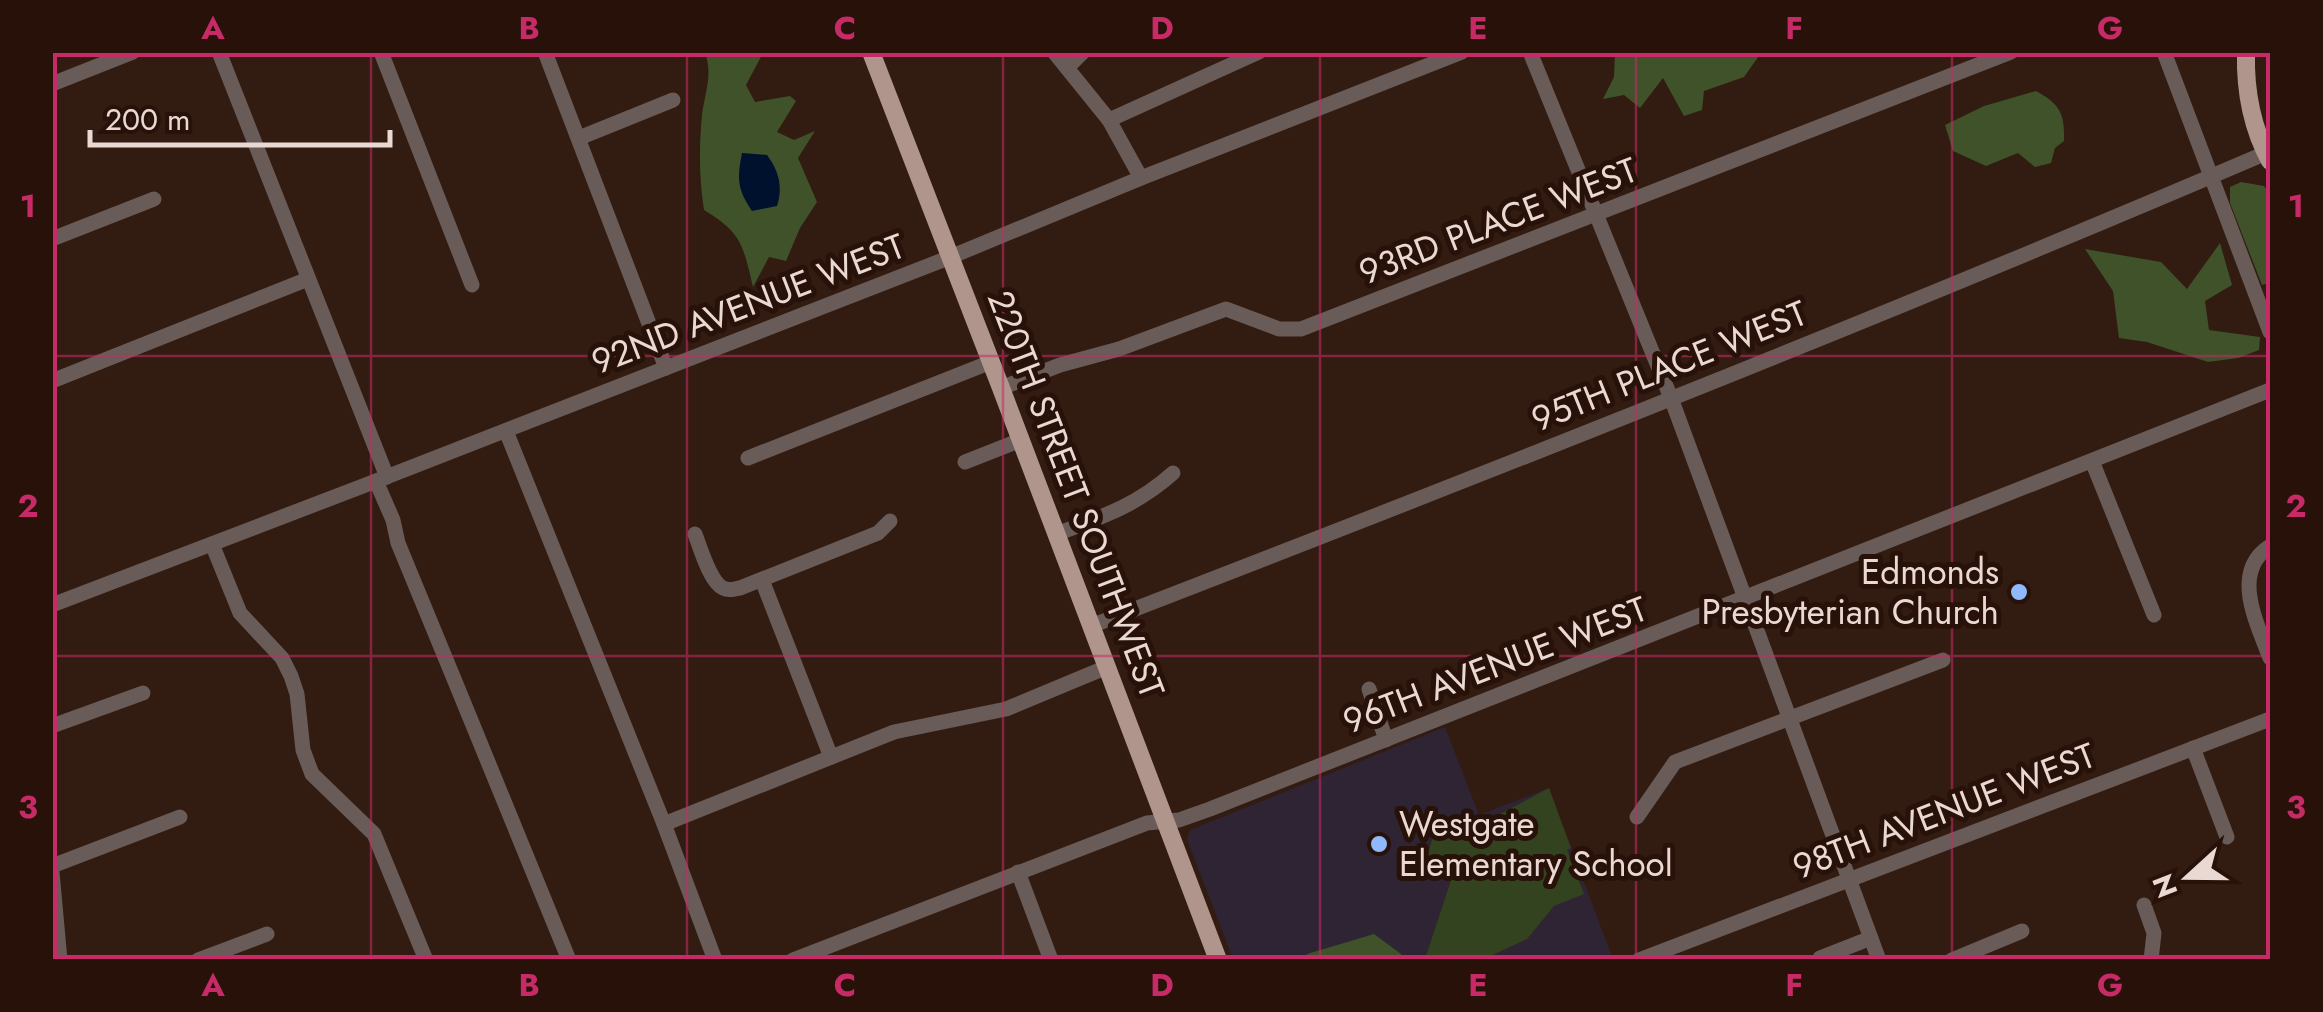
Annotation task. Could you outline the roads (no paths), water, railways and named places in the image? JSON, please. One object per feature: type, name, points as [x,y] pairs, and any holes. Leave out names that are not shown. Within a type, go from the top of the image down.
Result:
[{"type":"main road","name":"220TH STREET SOUTHWEST","points":[[871,52],[1218,960]]},
{"type":"main road","points":[[2246,52],[2250,102],[2268,157]]},
{"type":"street","points":[[52,84],[133,52]]},
{"type":"street","points":[[219,52],[382,479],[398,543],[568,960]]},
{"type":"street","points":[[381,52],[472,286]]},
{"type":"street","points":[[545,52],[666,368]]},
{"type":"street","points":[[1054,52],[1109,120],[1141,178]]},
{"type":"street","points":[[1068,67],[1083,52]]},
{"type":"street","points":[[1109,120],[1259,52]]},
{"type":"street","name":"92ND AVENUE WEST","points":[[52,604],[506,431],[1462,52]]},
{"type":"street","points":[[1530,52],[1670,398],[1879,960]]},
{"type":"street","name":"93RD PLACE WEST","points":[[1001,388],[1226,308],[1279,329],[1301,329],[2011,52]]},
{"type":"street","points":[[2164,52],[2270,332]]},
{"type":"street","points":[[578,138],[672,100]]},
{"type":"street","name":"95TH PLACE WEST","points":[[1091,626],[1390,511],[2212,176],[2268,157]]},
{"type":"street","points":[[52,239],[154,199]]},
{"type":"street","points":[[52,381],[308,279]]},
{"type":"street","points":[[748,458],[991,362]]},
{"type":"street","name":"96TH AVENUE WEST","points":[[793,960],[1148,822],[1180,820],[2270,390]]},
{"type":"street","points":[[506,431],[715,960]]},
{"type":"street","points":[[965,462],[1020,440]]},
{"type":"street","points":[[2092,461],[2154,615]]},
{"type":"street","points":[[1056,534],[1128,506],[1173,473]]},
{"type":"street","points":[[695,534],[714,580],[728,590],[878,533],[890,521]]},
{"type":"street","points":[[212,544],[240,612],[282,658],[292,676],[303,750],[312,774],[374,834],[426,960]]},
{"type":"street","points":[[2270,546],[2255,560],[2249,588],[2251,608],[2270,658]]},
{"type":"street","points":[[762,580],[830,756]]},
{"type":"street","points":[[1637,818],[1675,762],[1943,660]]},
{"type":"street","points":[[664,824],[830,756],[909,728],[1006,708],[1106,667]]},
{"type":"street","points":[[1368,689],[1386,740]]},
{"type":"street","points":[[52,726],[143,693]]},
{"type":"street","name":"98TH AVENUE WEST","points":[[1639,960],[2270,719]]},
{"type":"street","points":[[2193,748],[2228,837]]},
{"type":"street","points":[[60,960],[52,869],[180,817]]},
{"type":"street","points":[[1018,872],[1051,960]]},
{"type":"street","points":[[2144,905],[2154,933],[2152,960]]},
{"type":"street","points":[[1952,960],[2022,931]]},
{"type":"street","points":[[198,960],[267,934]]},
{"type":"street","points":[[1820,958],[1871,938]]},
{"type":"water","points":[[742,153],[767,155],[771,161],[780,186],[777,206],[752,211],[740,184]]},
{"type":"place","name":"Edmonds Presbyterian Church","points":[[2019,592]]},
{"type":"place","name":"Westgate Elementary School","points":[[1379,844]]}]
